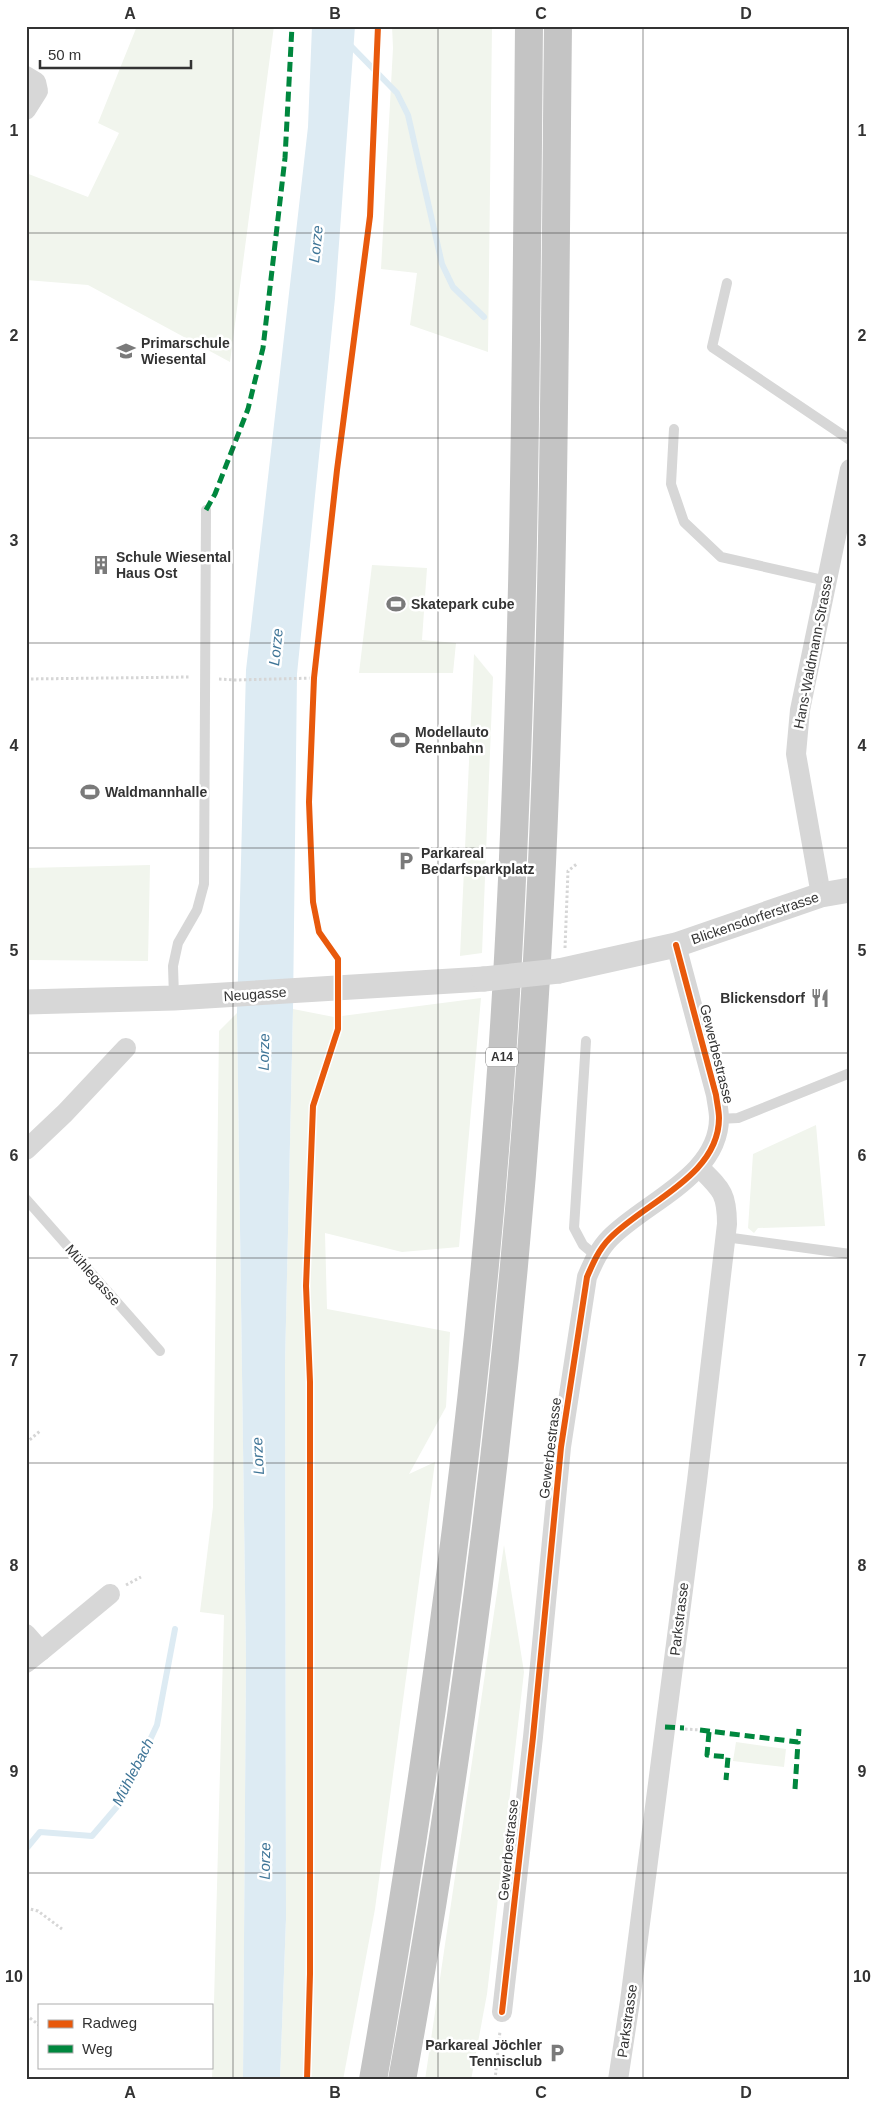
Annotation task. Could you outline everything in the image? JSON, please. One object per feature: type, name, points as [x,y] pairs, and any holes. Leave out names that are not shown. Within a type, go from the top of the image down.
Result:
[{"type":"highway","name":"A14","points":[[373,2080],[400,1927],[440,1659],[471,1418],[494,1163],[511,912],[522,635],[529,26]]},
{"type":"highway","name":"A14","points":[[402,2080],[435,1889],[471,1646],[503,1373],[529,1080],[539,921],[550,659],[558,26]]},
{"type":"street","points":[[26,76],[36,82],[38,91],[26,110]]},
{"type":"street","name":"Hans-Waldmann-Strasse","points":[[821,895],[796,754],[800,710],[850,469]]},
{"type":"street","name":"Blickensdorferstrasse","points":[[484,979],[676,945],[821,895],[850,890]]},
{"type":"street","name":"Gewerbestrasse","points":[[502,2012],[533,1737],[561,1447],[587,1277],[596,1256],[610,1238],[700,1168],[713,1146],[719,1119],[716,1095],[676,945]]},
{"type":"street","name":"Neugasse","points":[[26,1002],[223,996],[484,979]]},
{"type":"street","points":[[26,1150],[65,1113],[126,1048]]},
{"type":"street","name":"Parkstrasse","points":[[618,2080],[630,2001],[697,1481],[725,1237],[727,1202],[718,1185],[700,1168]]},
{"type":"street","points":[[26,1634],[34,1657],[110,1594]]},
{"type":"lane","points":[[727,283],[712,347],[850,440]]},
{"type":"lane","points":[[674,429],[671,484],[684,522],[721,557],[827,581]]},
{"type":"lane","points":[[174,998],[173,966],[178,943],[197,910],[204,884],[206,510]]},
{"type":"lane","points":[[586,1041],[574,1228],[583,1245],[596,1256]]},
{"type":"lane","points":[[719,1119],[738,1118],[850,1073]]},
{"type":"lane","name":"Mühlegasse","points":[[26,1199],[160,1351]]},
{"type":"lane","points":[[725,1237],[850,1254]]},
{"type":"path","points":[[26,679],[206,677]]},
{"type":"path","points":[[235,680],[314,678]]},
{"type":"path","points":[[562,964],[568,871],[578,863]]},
{"type":"path","points":[[26,1443],[40,1431]]},
{"type":"path","points":[[684,1728],[700,1730]]},
{"type":"path","points":[[26,1908],[38,1911],[62,1929]]},
{"type":"path","points":[[495,2080],[502,2012]]},
{"type":"path","points":[[26,2015],[38,2024]]},
{"type":"shaded area","points":[[137,26],[274,26],[230,362],[88,285],[26,280],[26,173],[88,197],[119,133],[98,123]]},
{"type":"shaded area","points":[[392,26],[492,26],[488,352],[410,325],[417,273],[381,269],[393,48]]},
{"type":"shaded area","name":"Skatepark cube","points":[[372,565],[427,568],[422,640],[456,643],[453,673],[359,673]]},
{"type":"shaded area","points":[[474,654],[493,677],[482,953],[460,956]]},
{"type":"shaded area","points":[[150,865],[148,961],[26,960],[26,868]]},
{"type":"shaded area","points":[[481,998],[459,1247],[402,1252],[325,1233],[327,1309],[450,1332],[446,1407],[409,1474],[435,1462],[375,1909],[343,2080],[280,2080],[286,1919],[285,1365],[293,1009],[334,1017]]},
{"type":"shaded area","points":[[237,1013],[246,1660],[243,2080],[212,2080],[224,1615],[200,1612],[213,1507],[219,1031]]},
{"type":"shaded area","points":[[816,1125],[825,1226],[758,1228],[754,1233],[748,1228],[753,1154]]},
{"type":"shaded area","points":[[504,1545],[524,1672],[487,1994],[471,2080],[425,2080]]},
{"type":"shaded area","points":[[736,1742],[786,1749],[784,1767],[733,1761]]},
{"type":"water","name":"Lorze","points":[[312,26],[355,26],[335,298],[297,674],[293,1009],[285,1365],[286,1919],[280,2080],[243,2080],[246,1660],[237,1013],[246,670],[308,127]]},
{"type":"waterway","points":[[348,43],[397,93],[408,115],[442,264],[453,287],[484,317]]},
{"type":"waterway","name":"Mühlebach","points":[[26,1849],[40,1832],[92,1836],[121,1802],[157,1725],[175,1629]]},
{"type":"marked path","points":[[206,510],[215,494],[248,409],[263,348],[285,158],[292,26]]},
{"type":"marked path","points":[[665,1727],[684,1728]]},
{"type":"marked path","points":[[700,1730],[798,1742],[799,1729]]},
{"type":"marked path","points":[[709,1732],[707,1755],[728,1757],[726,1780]]},
{"type":"marked path","points":[[795,1789],[798,1742]]},
{"type":"cycle path","points":[[307,2080],[310,1974],[310,1382],[306,1286],[313,1106],[338,1029],[338,959],[319,932],[313,902],[309,802],[314,678],[337,470],[370,216],[378,26]]},
{"type":"cycle path","points":[[502,2012],[533,1737],[561,1447],[587,1277],[599,1251],[606,1242],[694,1172],[707,1156],[716,1138],[719,1118],[716,1095],[676,945]]},
{"type":"place","name":"Primarschule Wiesental","points":[[126,351]]},
{"type":"place","name":"Schule Wiesental Haus Ost","points":[[101,565]]},
{"type":"place","name":"Skatepark cube","points":[[396,604]]},
{"type":"place","name":"Modellauto Rennbahn","points":[[400,740]]},
{"type":"place","name":"Waldmannhalle","points":[[90,792]]},
{"type":"place","name":"Parkareal Bedarfsparkplatz","points":[[406,861]]},
{"type":"place","name":"Blickensdorf","points":[[820,998]]},
{"type":"place","name":"Parkareal Jöchler Tennisclub","points":[[557,2053]]}]
